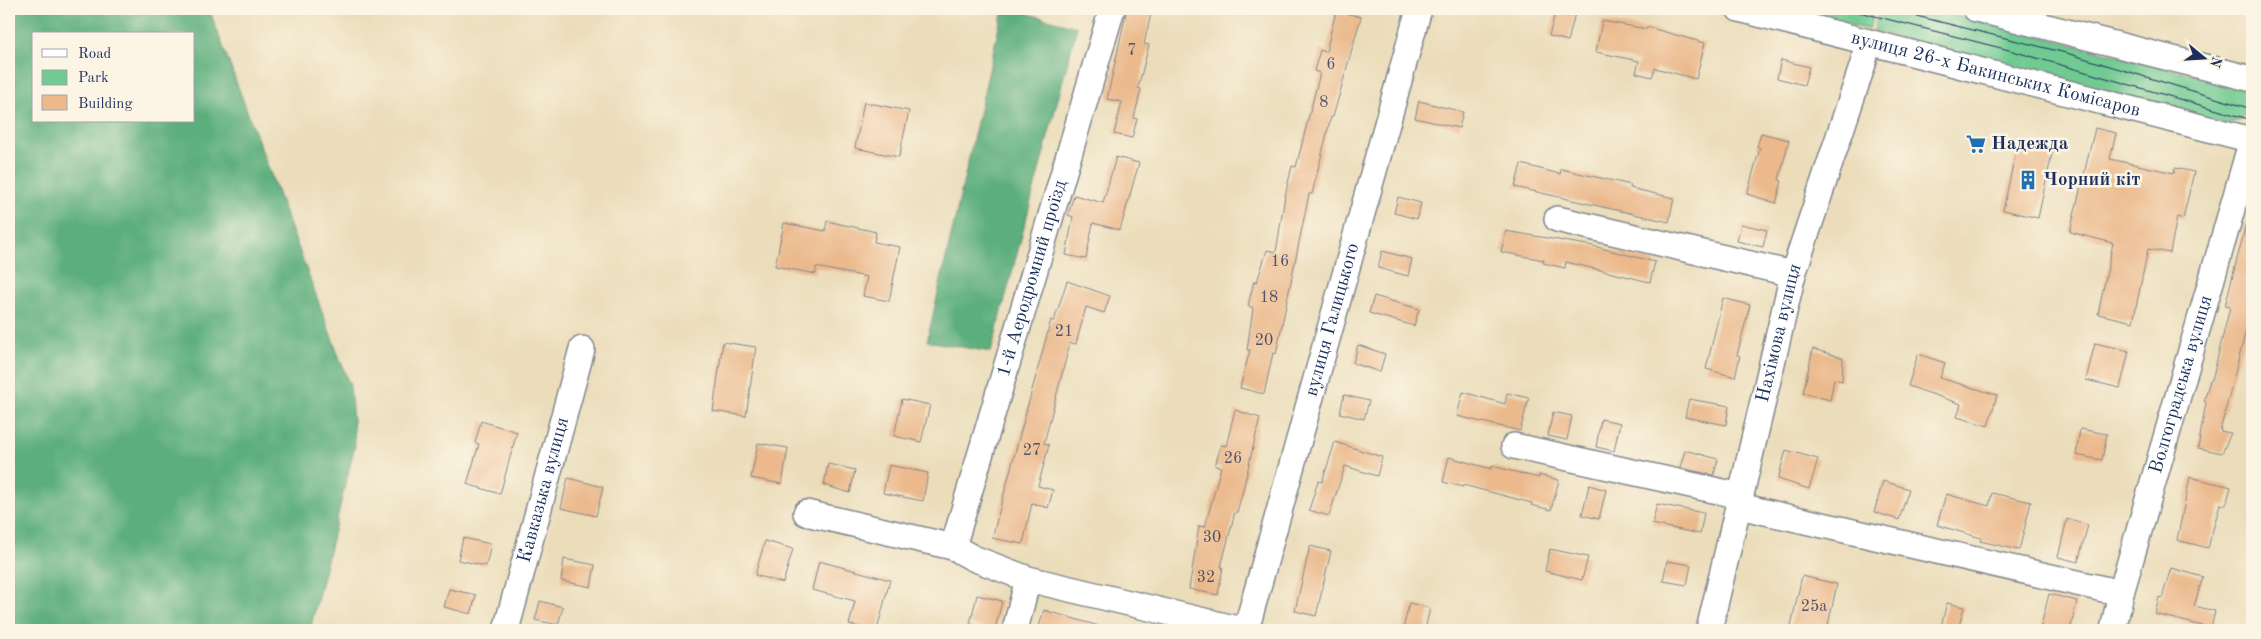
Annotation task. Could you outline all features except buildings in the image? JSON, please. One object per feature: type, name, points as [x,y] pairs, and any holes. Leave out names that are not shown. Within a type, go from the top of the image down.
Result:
[{"type":"street","name":"1-й Аеродромний проїзд","points":[[953,547],[1112,9]]},
{"type":"street","name":"вулиця Галицького","points":[[1246,630],[1419,9]]},
{"type":"street","name":"вулиця 26-х Бакинських Комісаров","points":[[1739,9],[2252,140]]},
{"type":"street","points":[[1976,9],[2252,78]]},
{"type":"street","name":"Нахімова вулиця","points":[[1709,630],[1793,274],[1863,64],[1868,42]]},
{"type":"street","name":"Волгоградська вулиця","points":[[2113,630],[2121,593],[2252,140]]},
{"type":"street","points":[[1557,219],[1793,274]]},
{"type":"street","name":"Кавказька вулиця","points":[[506,630],[582,349]]},
{"type":"street","points":[[1514,446],[2121,593]]},
{"type":"street","points":[[806,513],[953,547],[973,558],[1028,578],[1242,630]]},
{"type":"street","points":[[1015,630],[1028,578]]},
{"type":"green space","points":[[9,9],[209,9],[350,386],[355,445],[310,630],[9,630]]},
{"type":"green space","points":[[1003,9],[1010,9],[1077,27],[991,352],[927,341]]},
{"type":"green space","points":[[1787,9],[1874,9],[1869,30]]},
{"type":"green space","points":[[1879,9],[1930,9],[2235,85],[2247,94],[2247,108],[2242,120],[2225,124],[1874,31]]},
{"type":"tram line","points":[[1847,9],[2009,50],[2252,120]]},
{"type":"tram line","points":[[1888,9],[2070,54],[2252,109]]},
{"type":"place","name":"Надежда","points":[[1976,144]]},
{"type":"place","name":"Чорний кіт","points":[[2028,180]]}]
